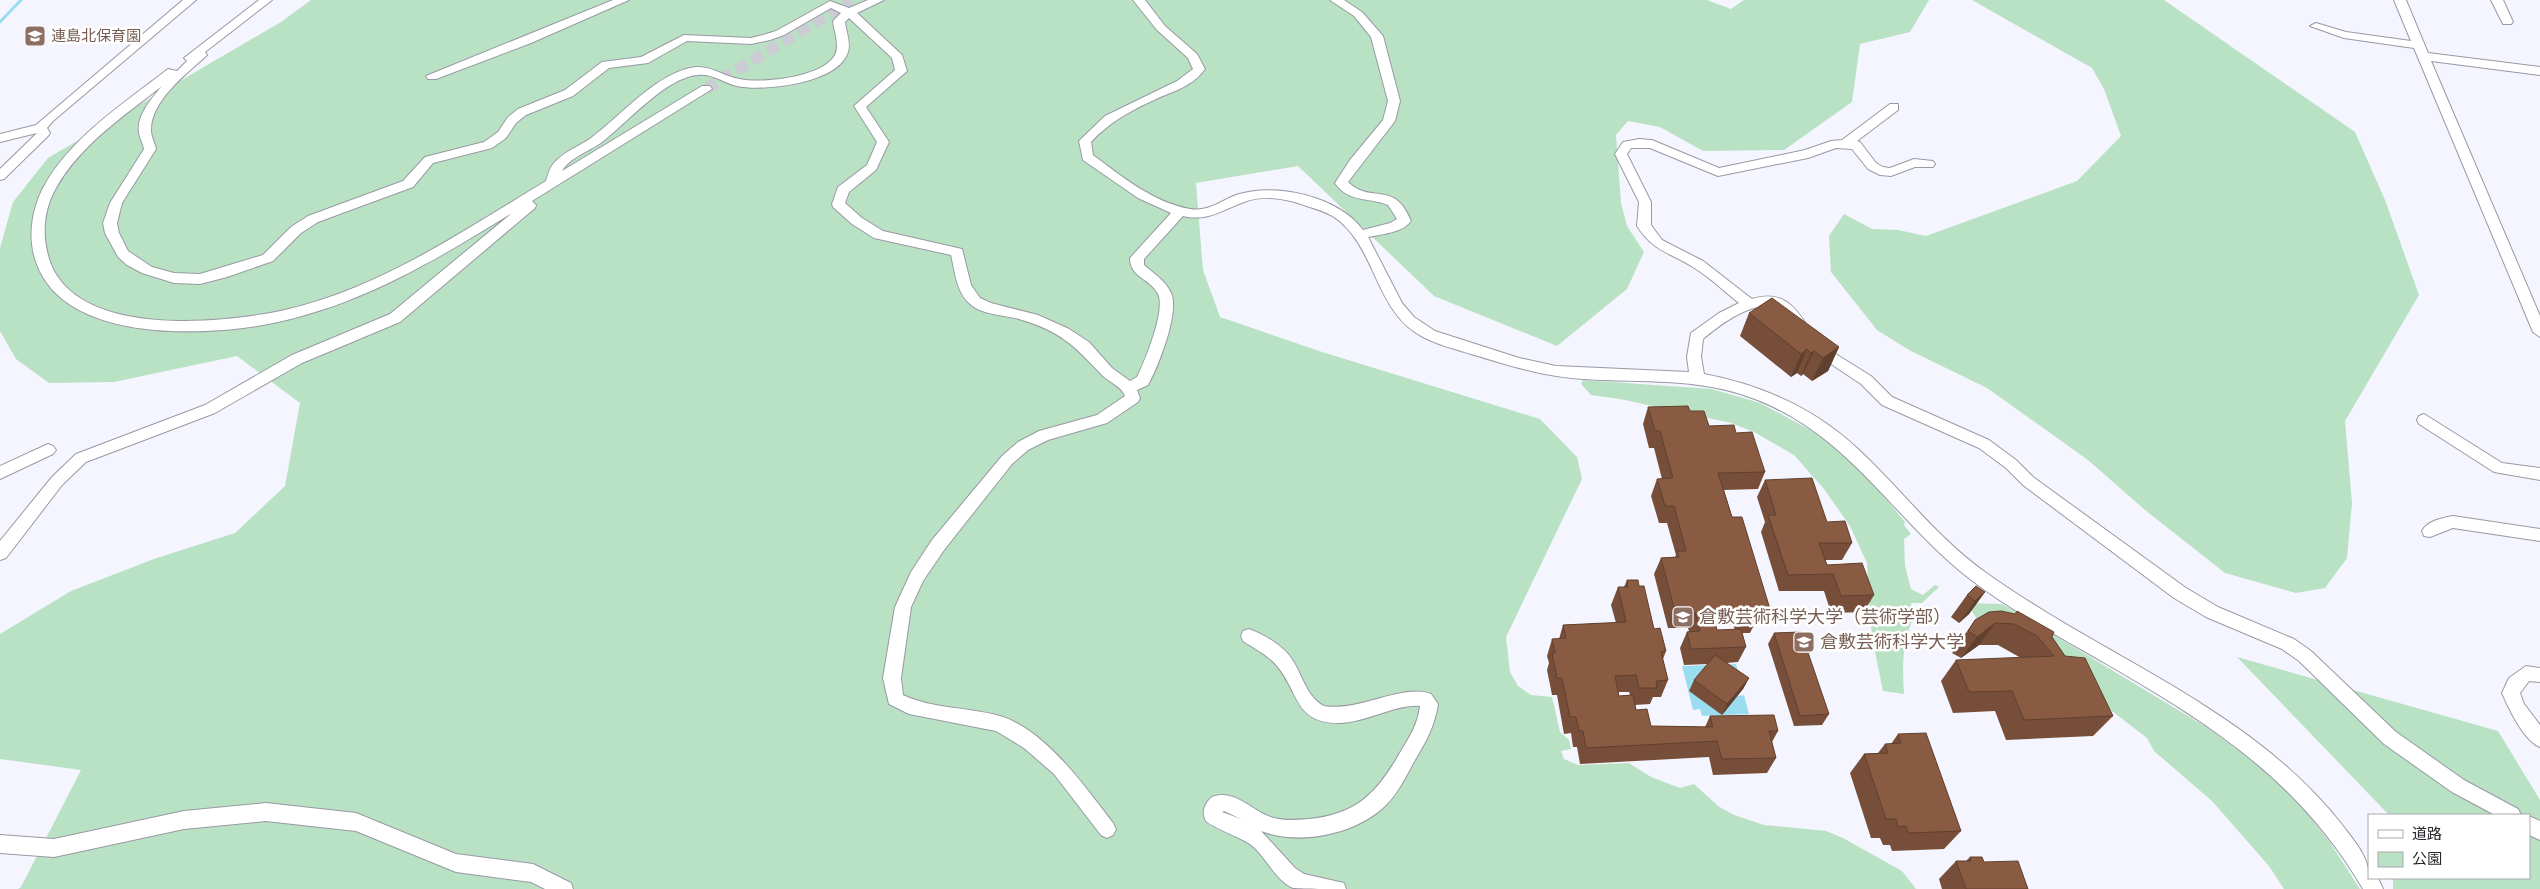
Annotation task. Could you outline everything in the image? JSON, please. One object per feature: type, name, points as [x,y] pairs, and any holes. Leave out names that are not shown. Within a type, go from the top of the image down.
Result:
[{"type":"street","points":[[0,138],[40,128],[49,118],[190,0]]},
{"type":"street","points":[[266,0],[198,51],[90,139],[67,164],[46,195],[37,227],[37,244],[41,259],[55,285],[70,297],[88,308],[112,317],[140,324],[178,327],[252,323],[288,316],[338,300],[382,283],[422,262],[706,90]]},
{"type":"street","points":[[432,76],[527,41],[623,0]]},
{"type":"street","points":[[551,183],[560,164],[590,145],[635,106],[678,77],[694,71],[709,71],[738,83],[766,83],[814,75],[832,66],[842,55],[839,21],[849,12],[878,0]]},
{"type":"street","points":[[1139,0],[1160,28],[1193,56],[1199,69],[1194,76],[1118,113],[1094,130],[1085,141],[1087,157],[1122,184],[1180,212],[1205,214],[1243,197],[1267,192],[1294,197],[1341,215],[1359,235],[1391,298],[1405,319],[1427,333],[1530,367],[1569,373],[1697,378],[1768,397],[1799,412],[1852,449],[1928,533],[1977,575],[2230,731],[2272,764],[2300,789],[2353,854],[2374,889]]},
{"type":"street","points":[[1336,0],[1358,14],[1377,36],[1394,101],[1389,121],[1354,162],[1341,183],[1347,192],[1357,197],[1373,196],[1388,199],[1402,211],[1404,221],[1394,227],[1359,235]]},
{"type":"street","points":[[2400,0],[2536,313],[2540,332]]},
{"type":"street","points":[[2497,0],[2508,22]]},
{"type":"street","points":[[198,51],[201,55],[172,82],[154,104],[144,131],[150,149],[116,203],[110,223],[112,233],[123,254],[132,262],[147,270],[174,278],[200,279],[222,274],[268,258],[296,230],[313,220],[408,184],[429,160],[488,145],[502,135],[512,120],[522,112],[568,93],[606,64],[644,60],[684,38],[696,37],[751,41],[766,38],[780,33],[828,2],[849,12],[898,57],[901,71],[893,80],[872,94],[860,106],[865,119],[879,132],[883,142],[872,167],[843,190],[838,204],[857,221],[879,235],[957,252],[966,287],[973,301],[988,309],[1006,310],[1028,316],[1060,330],[1085,346],[1108,373],[1129,387],[1133,398],[1102,419],[1044,435],[1023,446],[1007,460],[938,545],[917,576],[903,607],[892,678],[895,699],[915,709],[948,713],[1000,724],[1030,742],[1060,768],[1107,829]]},
{"type":"street","points":[[2316,26],[2344,35],[2540,70]]},
{"type":"street","points":[[1845,144],[1894,107]]},
{"type":"street","points":[[0,176],[44,133],[40,128]]},
{"type":"street","points":[[1750,304],[1698,264],[1657,243],[1644,226],[1645,202],[1622,154],[1627,146],[1639,143],[1652,144],[1718,172],[1808,154],[1835,144],[1856,145],[1872,166],[1880,171],[1891,172],[1914,163],[1929,164]]},
{"type":"street","points":[[0,553],[57,481],[82,458],[105,447],[210,409],[297,359],[395,318],[538,199],[537,192]]},
{"type":"street","points":[[1129,387],[1143,381],[1153,360],[1167,305],[1165,293],[1137,267],[1136,258],[1180,212]]},
{"type":"street","points":[[1697,378],[1694,357],[1696,337],[1704,330],[1750,304],[1763,299],[1780,302],[1790,311],[1820,351],[1866,380],[1887,401],[1984,444],[2005,458],[2036,487],[2180,593],[2212,612],[2288,644],[2305,656],[2390,738],[2458,786],[2510,814]]},
{"type":"street","points":[[2424,420],[2500,468],[2540,474]]},
{"type":"street","points":[[0,473],[48,450]]},
{"type":"street","points":[[2430,531],[2443,524],[2453,522],[2540,535]]},
{"type":"street","points":[[1249,636],[1285,663],[1307,705],[1317,712],[1333,716],[1415,698],[1425,699],[1429,704],[1427,724],[1390,787],[1375,803],[1355,816],[1291,830],[1270,826],[1226,803],[1218,803],[1213,808],[1213,815],[1216,818],[1243,829],[1259,840],[1288,874],[1300,882],[1337,889]]},
{"type":"street","points":[[2540,675],[2526,672],[2515,683],[2511,693],[2518,709],[2540,739]]},
{"type":"street","points":[[0,844],[54,848],[184,820],[266,812],[356,822],[456,863],[533,873],[564,889]]},
{"type":"green space","points":[[311,0],[1707,0],[1731,9],[1744,0],[1929,0],[1910,32],[1860,44],[1852,102],[1784,150],[1703,151],[1660,127],[1628,121],[1616,135],[1621,203],[1627,226],[1644,252],[1627,289],[1557,346],[1434,296],[1298,166],[1196,183],[1203,270],[1220,317],[1319,351],[1540,419],[1577,457],[1582,479],[1506,637],[1510,672],[1518,686],[1531,695],[1552,697],[1560,732],[1569,740],[1571,749],[1561,751],[1564,759],[1578,765],[1629,763],[1651,777],[1680,788],[1694,784],[1718,806],[1734,815],[1764,825],[1826,831],[1843,838],[1902,871],[1916,889],[18,889],[21,887],[81,770],[0,759],[0,634],[71,591],[154,559],[235,533],[285,486],[300,403],[237,356],[114,382],[49,383],[16,359],[0,331],[0,248],[13,202],[48,158],[281,22]]},
{"type":"green space","points":[[1972,0],[2164,0],[2355,132],[2385,200],[2419,295],[2345,421],[2352,503],[2347,558],[2325,588],[2296,593],[2225,573],[2145,510],[2088,460],[1987,388],[1909,350],[1877,330],[1831,272],[1829,236],[1844,214],[1872,229],[1898,230],[1926,236],[2077,181],[2121,136],[2104,89],[2092,68]]},
{"type":"green space","points":[[1583,380],[1712,389],[1760,403],[1820,435],[1868,477],[1905,522],[1904,525],[1911,534],[1904,539],[1905,566],[1911,589],[1923,595],[1935,585],[1939,587],[1922,603],[1911,603],[1912,608],[1918,609],[1909,630],[1904,650],[1904,694],[1883,691],[1872,637],[1867,563],[1850,526],[1824,489],[1794,455],[1754,432],[1731,423],[1620,399],[1591,395],[1581,384]]},
{"type":"green space","points":[[1967,603],[2002,604],[2208,728],[2263,768],[2303,808],[2329,841],[2360,889],[2284,889],[2269,866],[2212,801],[2154,751],[2147,738],[2086,691],[1978,621]]},
{"type":"green space","points":[[2237,657],[2498,731],[2540,800],[2540,889],[2393,889],[2393,879],[2530,879],[2530,814],[2388,814]]},
{"type":"water","points":[[1736,664],[1741,683],[1737,696],[1744,695],[1749,714],[1702,716],[1700,709],[1693,710],[1682,666]]},
{"type":"building","points":[[1772,298],[1839,347],[1823,358],[1814,351],[1811,353],[1807,349],[1801,354],[1749,313]]},
{"type":"building","points":[[1688,406],[1690,411],[1704,411],[1709,426],[1734,425],[1736,433],[1752,432],[1765,472],[1718,473],[1732,517],[1742,517],[1770,609],[1756,609],[1758,617],[1744,617],[1741,608],[1711,610],[1717,630],[1741,629],[1746,647],[1691,649],[1687,632],[1700,631],[1695,612],[1675,612],[1661,558],[1679,557],[1677,551],[1686,551],[1674,506],[1665,506],[1657,479],[1673,478],[1660,431],[1655,431],[1648,407]]},
{"type":"building","points":[[1812,478],[1827,522],[1845,521],[1852,543],[1819,543],[1827,565],[1862,563],[1874,595],[1841,596],[1833,574],[1788,575],[1768,515],[1776,515],[1765,480]]},
{"type":"building","points":[[1627,580],[1638,580],[1639,586],[1644,586],[1654,629],[1660,628],[1666,651],[1661,652],[1668,680],[1656,681],[1657,688],[1639,688],[1636,675],[1615,676],[1619,696],[1633,695],[1636,710],[1647,709],[1651,726],[1713,727],[1710,716],[1774,715],[1778,731],[1769,731],[1776,758],[1722,759],[1717,741],[1586,748],[1583,731],[1579,731],[1576,717],[1570,717],[1562,678],[1557,678],[1552,653],[1555,653],[1552,639],[1566,638],[1563,625],[1626,622],[1618,587],[1628,587]]},
{"type":"building","points":[[1976,586],[1985,592],[1975,601],[1967,595]]},
{"type":"building","points":[[2001,611],[2015,614],[2017,611],[2054,632],[2052,637],[2065,656],[2085,658],[2113,716],[2024,720],[2012,691],[1969,692],[1956,660],[2054,656],[2037,636],[2014,624],[1995,623],[1977,637],[1968,631],[1975,620],[1989,612]]},
{"type":"building","points":[[1801,632],[1829,714],[1800,716],[1774,633]]},
{"type":"building","points":[[1715,655],[1749,678],[1727,704],[1694,680]]},
{"type":"building","points":[[1926,733],[1961,831],[1908,833],[1906,826],[1898,827],[1896,819],[1886,819],[1864,754],[1888,753],[1885,744],[1901,743],[1898,734]]},
{"type":"building","points":[[1970,857],[1982,857],[1984,862],[2018,861],[2028,889],[1966,889],[1956,861],[1971,861]]},
{"type":"waterway","points":[[0,22],[21,0]]},
{"type":"tunnel","points":[[706,89],[851,0]]},
{"type":"place","name":"連島北保育園","points":[[35,36]]},
{"type":"place","name":"倉敷芸術科学大学（芸術学部）","points":[[1683,617]]},
{"type":"place","name":"倉敷芸術科学大学","points":[[1804,642]]}]
